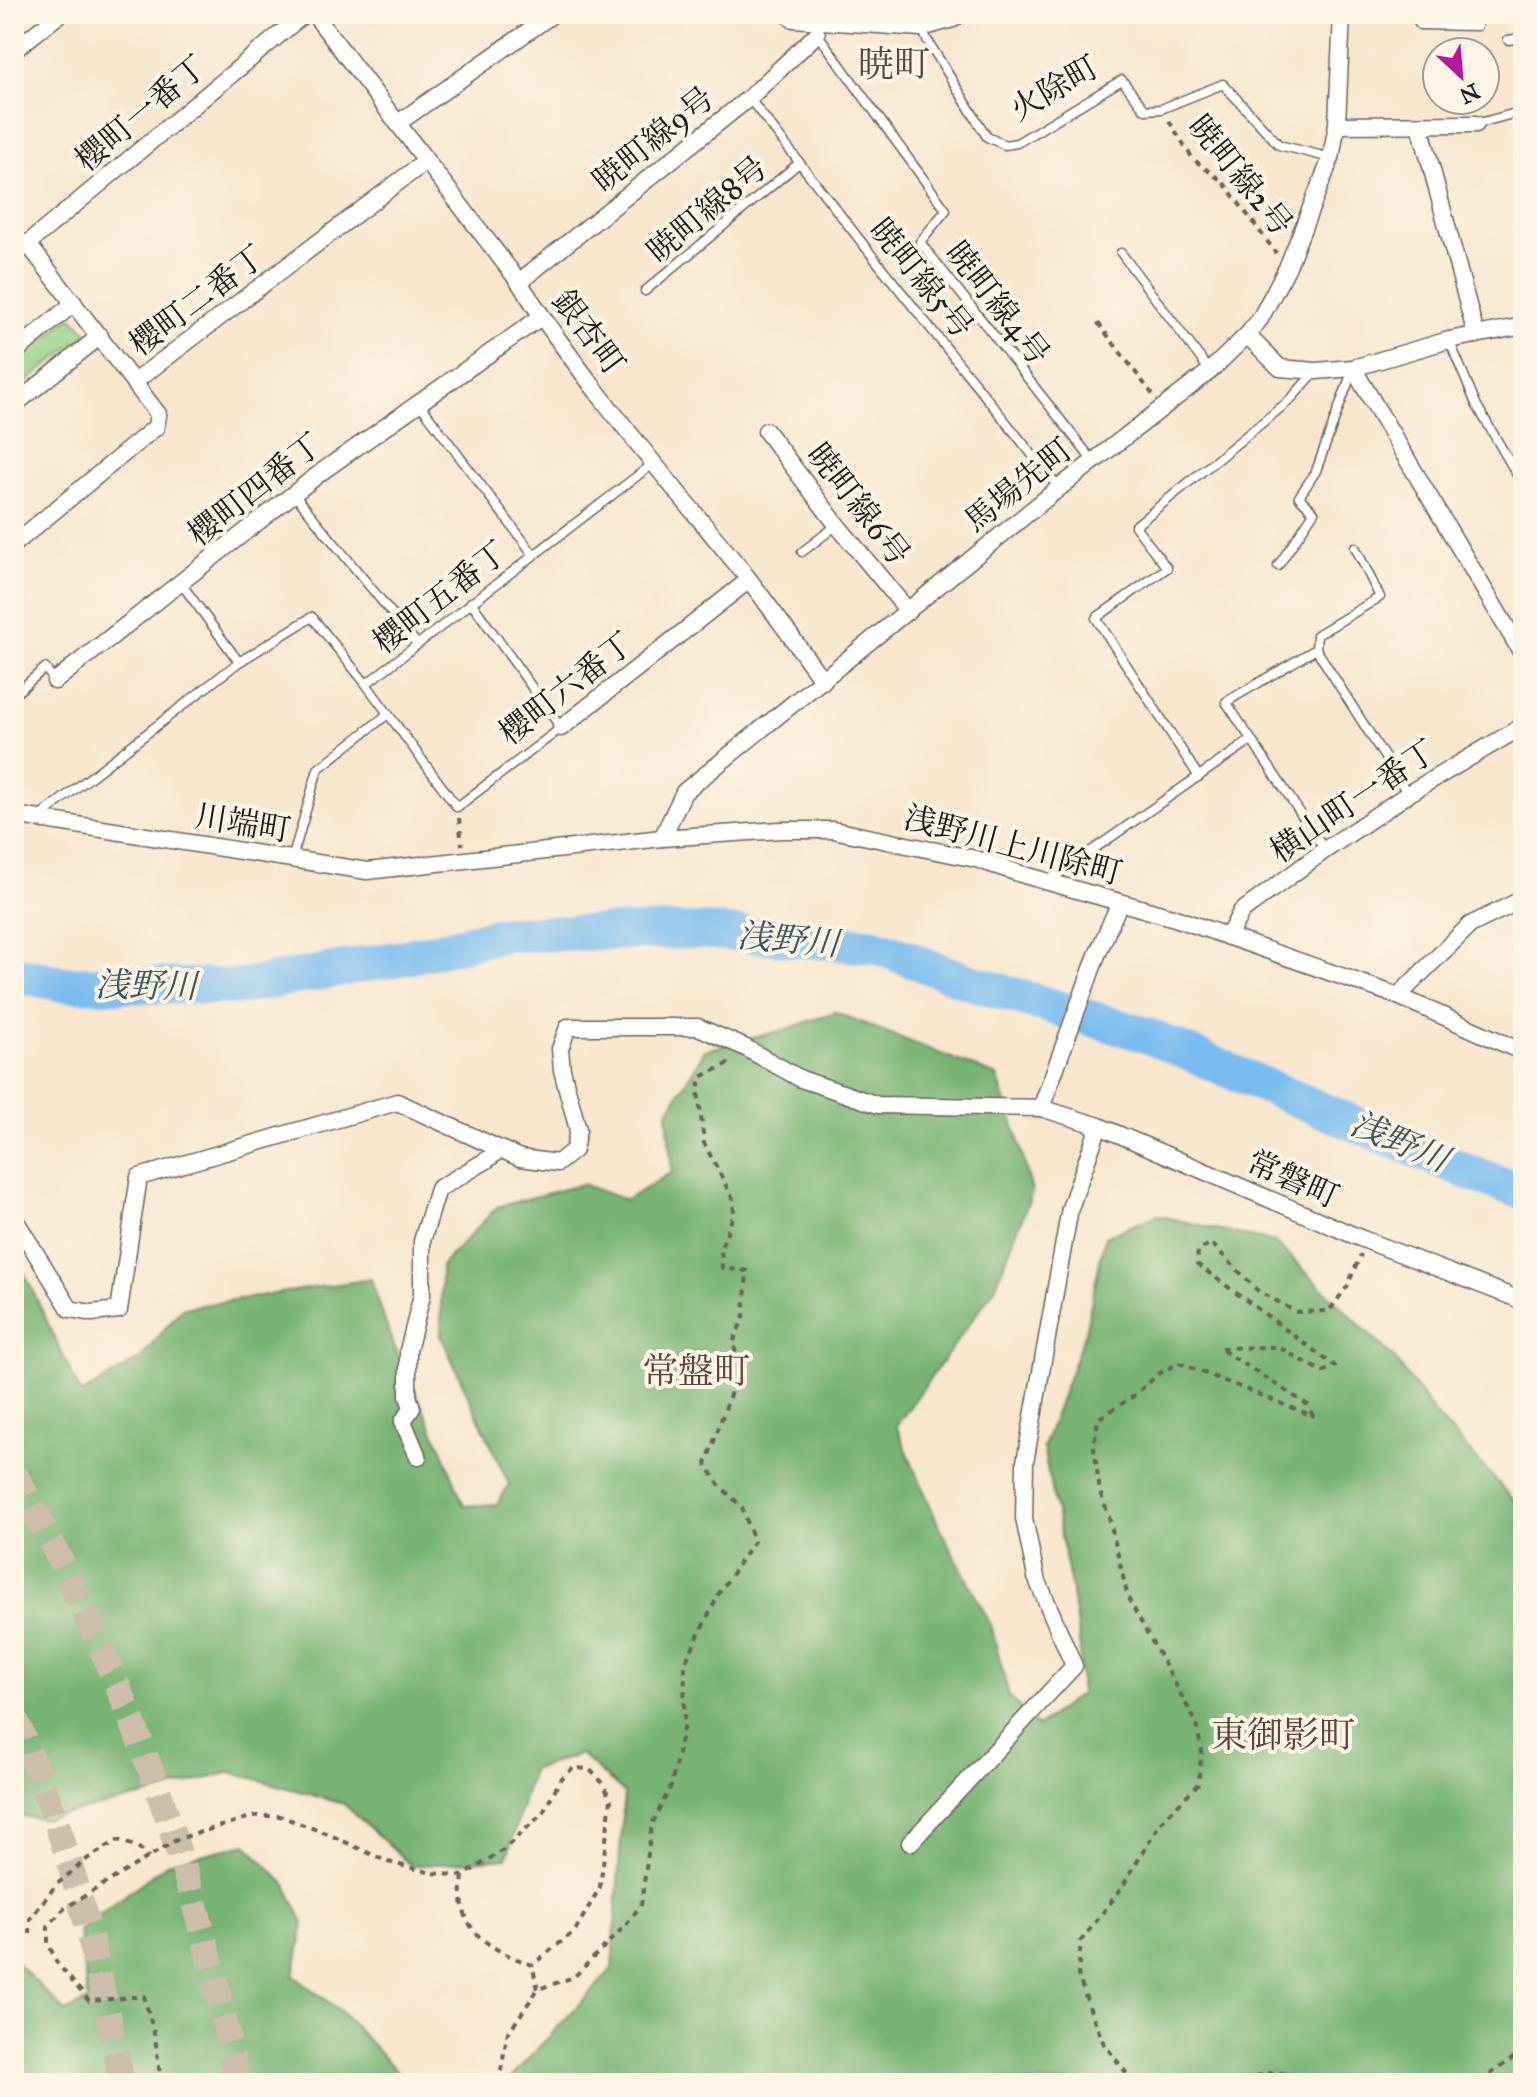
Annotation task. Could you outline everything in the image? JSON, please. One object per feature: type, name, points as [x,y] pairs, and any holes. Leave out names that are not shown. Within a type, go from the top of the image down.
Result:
[{"type":"highway","points":[[809,21],[911,19],[952,14]]},
{"type":"street","points":[[14,50],[60,14]]},
{"type":"street","name":"櫻町一番丁","points":[[14,255],[304,14]]},
{"type":"street","name":"銀杏町","points":[[314,14],[519,282],[541,317],[749,580],[823,681]]},
{"type":"street","points":[[398,123],[553,14]]},
{"type":"street","name":"馬場先町","points":[[662,838],[684,792],[1059,488],[1210,371],[1247,335],[1260,319],[1287,268],[1331,158],[1337,125],[1342,14]]},
{"type":"street","name":"暁町線9号","points":[[519,282],[749,98],[809,21]]},
{"type":"street","points":[[1337,125],[1476,124]]},
{"type":"street","points":[[1420,125],[1476,335]]},
{"type":"street","name":"櫻町二番丁","points":[[14,405],[100,336],[134,382],[426,161]]},
{"type":"street","points":[[28,244],[100,336]]},
{"type":"street","points":[[14,353],[74,303]]},
{"type":"street","name":"櫻町四番丁","points":[[55,681],[294,494],[541,317]]},
{"type":"street","points":[[1247,335],[1280,368],[1316,371],[1353,368],[1449,340],[1523,326]]},
{"type":"street","points":[[1353,368],[1523,655]]},
{"type":"street","points":[[14,544],[156,427],[158,414],[134,382]]},
{"type":"street","name":"暁町線6号","points":[[766,431],[837,525],[908,611]]},
{"type":"street","name":"櫻町六番丁","points":[[561,728],[749,580]]},
{"type":"street","name":"横山町一番丁","points":[[1228,937],[1241,912],[1325,850],[1408,794],[1523,726]]},
{"type":"street","name":"川端町","points":[[14,815],[367,871],[464,859]]},
{"type":"street","name":"浅野川上川除町","points":[[464,859],[662,838],[781,830],[833,830],[976,859],[1175,918],[1398,996],[1523,1052]]},
{"type":"street","points":[[1398,996],[1470,925],[1523,899]]},
{"type":"street","points":[[1041,1108],[1097,955],[1120,902]]},
{"type":"street","name":"常磐町","points":[[500,1149],[520,1158],[558,1163],[574,1150],[578,1130],[562,1070],[560,1049],[568,1027],[698,1027],[744,1047],[801,1079],[878,1105],[1041,1108],[1099,1126],[1360,1238],[1523,1301]]},
{"type":"street","points":[[14,1218],[70,1309],[92,1313],[119,1310],[139,1177],[397,1102],[500,1149],[438,1189],[422,1241],[422,1295],[408,1351],[408,1396],[412,1408],[403,1421],[418,1457]]},
{"type":"street","points":[[910,1843],[1074,1666],[1036,1577],[1024,1518],[1025,1462],[1070,1208],[1099,1126]]},
{"type":"lane","points":[[1128,14],[1136,14]]},
{"type":"lane","points":[[1414,14],[1420,25],[1477,26]]},
{"type":"lane","name":"火除町","points":[[911,19],[987,137],[1005,145],[1017,143],[1122,80],[1145,110],[1161,109]]},
{"type":"lane","name":"暁町線4号","points":[[809,21],[946,210],[920,242],[1093,461]]},
{"type":"lane","points":[[1508,40],[1523,38]]},
{"type":"lane","points":[[1161,109],[1223,84],[1279,145],[1331,158]]},
{"type":"lane","name":"暁町線5号","points":[[749,98],[1059,488]]},
{"type":"lane","points":[[1476,124],[1523,111]]},
{"type":"lane","name":"暁町線8号","points":[[645,291],[799,163]]},
{"type":"lane","points":[[1121,253],[1210,371]]},
{"type":"lane","points":[[1449,340],[1476,404],[1523,485]]},
{"type":"lane","points":[[1278,566],[1314,512],[1299,497],[1316,471],[1353,368]]},
{"type":"lane","points":[[1199,777],[1096,618],[1167,568],[1135,526],[1289,401],[1316,371]]},
{"type":"lane","points":[[419,402],[533,554]]},
{"type":"lane","name":"櫻町五番丁","points":[[37,819],[239,662],[312,617],[366,684],[654,463]]},
{"type":"lane","points":[[294,494],[417,644]]},
{"type":"lane","points":[[802,552],[837,525]]},
{"type":"lane","points":[[1355,547],[1380,597],[1317,635],[1316,649],[1408,794]]},
{"type":"lane","points":[[180,582],[239,662]]},
{"type":"lane","points":[[471,602],[561,728]]},
{"type":"lane","points":[[1316,649],[1226,702],[1325,850]]},
{"type":"lane","name":"櫻町四番丁","points":[[14,695],[45,668],[55,681]]},
{"type":"lane","points":[[366,684],[457,807]]},
{"type":"lane","points":[[292,859],[318,769],[388,714]]},
{"type":"lane","name":"櫻町六番丁","points":[[457,807],[561,728]]},
{"type":"lane","points":[[1048,881],[1251,740]]},
{"type":"path","name":"暁町線2号","points":[[1161,109],[1193,159],[1223,182],[1287,268]]},
{"type":"path","points":[[1098,323],[1162,406]]},
{"type":"path","points":[[457,807],[464,859]]},
{"type":"path","points":[[499,2083],[507,2035],[538,1989],[574,1977],[626,1925],[641,1905],[652,1824],[671,1786],[684,1725],[685,1663],[719,1593],[754,1541],[742,1507],[719,1485],[706,1464],[740,1366],[733,1343],[744,1316],[747,1271],[722,1268],[721,1248],[734,1213],[733,1199],[704,1143],[698,1090],[701,1077],[726,1065],[744,1047]]},
{"type":"path","points":[[1134,2083],[1104,2044],[1091,2012],[1078,1975],[1081,1941],[1121,1889],[1160,1823],[1198,1784],[1202,1751],[1195,1720],[1128,1598],[1100,1492],[1094,1448],[1098,1419],[1132,1397],[1160,1373],[1179,1363],[1313,1416],[1308,1405],[1219,1348],[1278,1347],[1323,1372],[1335,1366],[1197,1264],[1198,1251],[1211,1243],[1257,1290],[1296,1312],[1329,1311],[1347,1287],[1361,1256],[1360,1238]]},
{"type":"path","points":[[161,2083],[155,2037],[144,1996],[89,2001],[57,1963],[48,1943],[48,1926],[65,1908],[178,1839],[254,1816],[280,1816],[388,1862],[432,1873],[463,1876],[503,1850],[543,1813],[560,1780],[573,1768],[589,1769],[603,1783],[611,1800],[600,1887],[575,1931],[532,1965]]},
{"type":"path","points":[[30,1934],[30,1919],[56,1885],[87,1859],[118,1840],[138,1847],[149,1857]]},
{"type":"path","points":[[463,1876],[461,1889],[465,1918],[478,1938],[504,1954],[532,1965]]},
{"type":"path","points":[[532,1965],[538,1989]]},
{"type":"path","points":[[1481,2083],[1523,2051]]},
{"type":"path","points":[[1246,2083],[1251,2077],[1287,2072],[1326,2083]]},
{"type":"green space","points":[[71,316],[88,333],[14,392],[14,365]]},
{"type":"green space","points":[[835,1012],[997,1076],[1017,1135],[1032,1192],[995,1288],[896,1426],[938,1524],[991,1625],[1009,1696],[1037,1727],[1080,1694],[1080,1648],[1071,1586],[1043,1447],[1085,1332],[1105,1237],[1157,1215],[1276,1243],[1395,1359],[1435,1414],[1523,1510],[1523,2083],[506,2083],[612,1969],[624,1793],[580,1754],[532,1770],[507,1858],[411,1866],[344,1804],[231,1772],[44,1819],[14,1815],[14,1251],[81,1394],[141,1358],[182,1308],[371,1279],[390,1337],[442,1449],[464,1506],[497,1504],[509,1484],[441,1336],[441,1266],[497,1207],[582,1184],[626,1200],[672,1172],[667,1113],[705,1050],[784,1030]]},
{"type":"green space","points":[[246,1844],[286,1885],[304,1923],[294,1976],[339,2010],[408,2083],[14,2083],[14,1960],[65,2012],[88,2001],[79,1930],[168,1863]]},
{"type":"waterway","name":"浅野川","points":[[14,974],[64,984],[239,987],[407,957],[503,934],[702,931],[875,946],[967,981],[1146,1035],[1468,1172],[1523,1192]]},
{"type":"tunnel","points":[[14,1473],[88,1618],[150,1769],[200,1924],[237,2083]]},
{"type":"tunnel","points":[[14,1716],[47,1796],[74,1878],[122,2083]]},
{"type":"district","name":"暁町","points":[[894,63]]},
{"type":"district","name":"常盤町","points":[[696,1370]]},
{"type":"district","name":"東御影町","points":[[1283,1734]]}]
